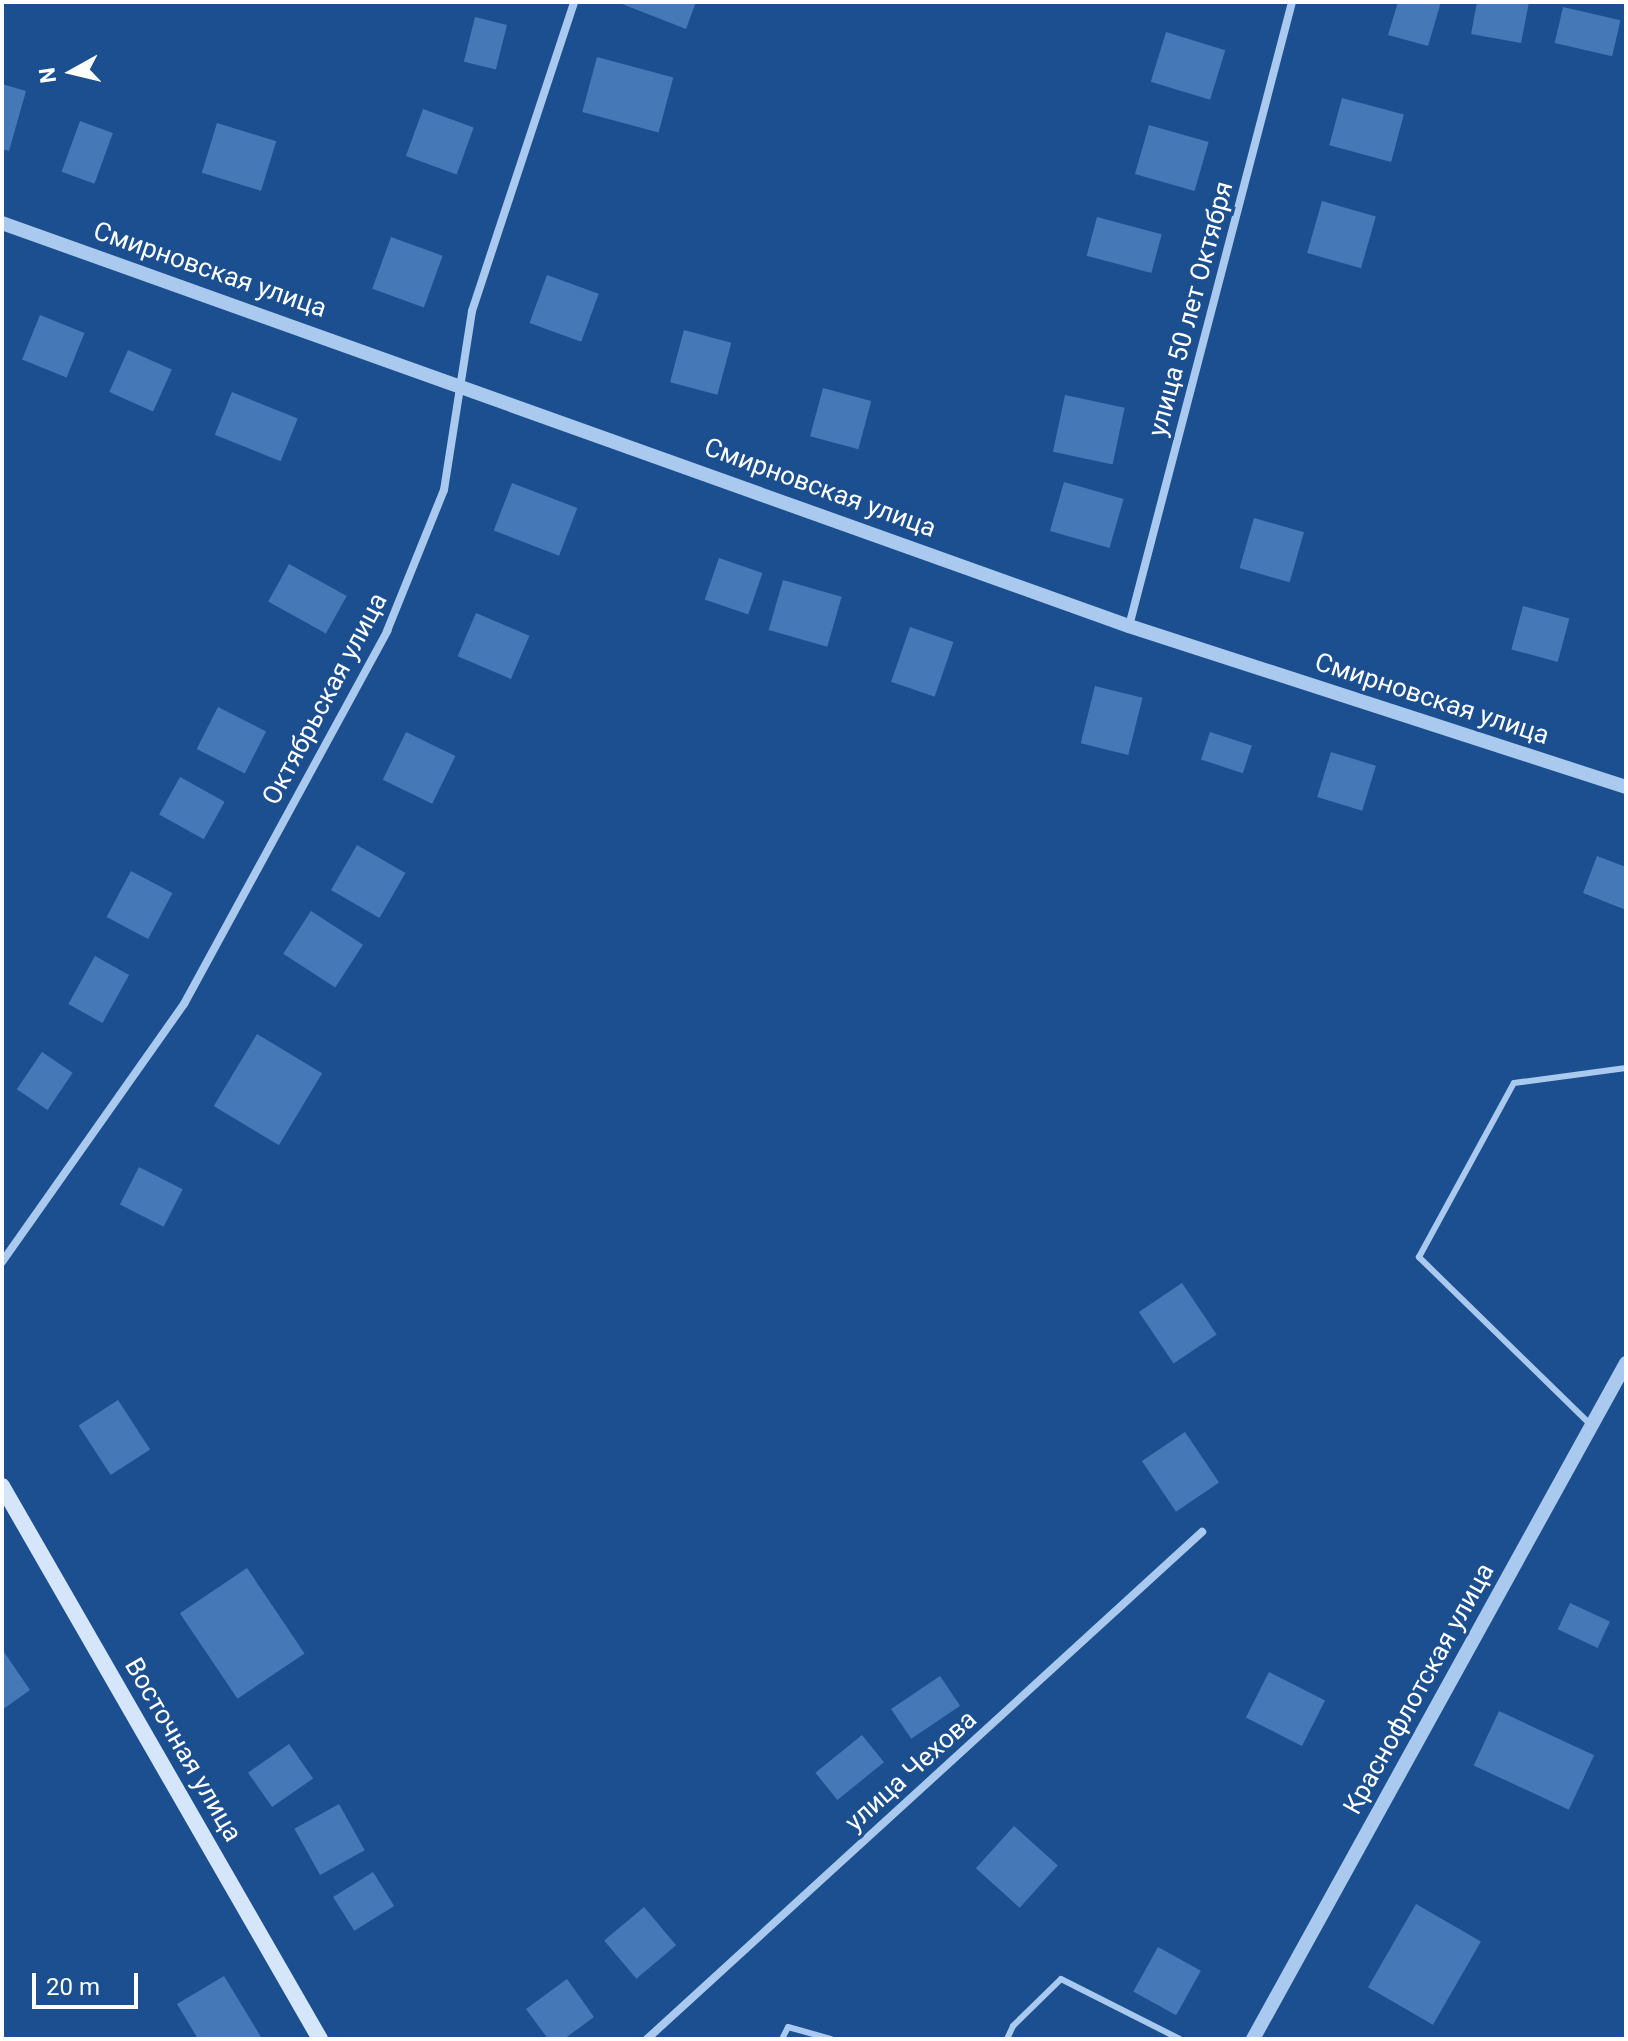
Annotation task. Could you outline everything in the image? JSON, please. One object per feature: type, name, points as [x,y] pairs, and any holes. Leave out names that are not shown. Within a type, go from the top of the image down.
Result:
[{"type":"main road","name":"Восточная улица","points":[[2,1486],[320,2039]]},
{"type":"street","name":"Октябрьская улица","points":[[2,1262],[184,1004],[387,631],[444,490],[472,311],[574,2]]},
{"type":"street","name":"улица 50 лет Октября","points":[[1129,626],[1292,2]]},
{"type":"street","name":"Смирновская улица","points":[[2,223],[463,384],[1129,626],[1626,787]]},
{"type":"street","name":"Краснофлотская улица","points":[[1253,2039],[1626,1363]]},
{"type":"street","name":"улица Чехова","points":[[647,2039],[1202,1532]]},
{"type":"lane","points":[[1592,1426],[1419,1257],[1514,1083],[1626,1068]]},
{"type":"lane","points":[[1007,2039],[1013,2026],[1061,1979],[1180,2039]]},
{"type":"lane","points":[[782,2039],[788,2027],[831,2039]]},
{"type":"building","points":[[617,2],[696,2],[686,29]]},
{"type":"building","points":[[1398,2],[1441,2],[1428,46],[1388,35]]},
{"type":"building","points":[[1477,2],[1529,2],[1521,43],[1471,34]]},
{"type":"building","points":[[1563,7],[1620,20],[1612,56],[1555,43]]},
{"type":"building","points":[[475,17],[507,25],[496,70],[464,62]]},
{"type":"building","points":[[1166,32],[1225,50],[1210,100],[1151,82]]},
{"type":"building","points":[[597,57],[673,77],[659,133],[582,112]]},
{"type":"building","points":[[2,84],[26,91],[9,151],[2,149]]},
{"type":"building","points":[[1342,98],[1404,115],[1391,162],[1329,145]]},
{"type":"building","points":[[423,109],[474,127],[457,174],[406,156]]},
{"type":"building","points":[[80,121],[113,133],[94,184],[62,172]]},
{"type":"building","points":[[217,123],[276,141],[261,191],[202,173]]},
{"type":"building","points":[[1149,125],[1209,142],[1195,191],[1135,174]]},
{"type":"building","points":[[1322,201],[1376,216],[1361,268],[1307,253]]},
{"type":"building","points":[[1097,217],[1162,234],[1151,273],[1087,256]]},
{"type":"building","points":[[391,237],[443,256],[424,307],[372,289]]},
{"type":"building","points":[[547,275],[599,294],[581,342],[530,323]]},
{"type":"building","points":[[40,315],[85,333],[67,377],[22,360]]},
{"type":"building","points":[[684,330],[731,343],[717,395],[670,382]]},
{"type":"building","points":[[128,350],[172,370],[153,412],[109,392]]},
{"type":"building","points":[[823,388],[871,401],[858,449],[810,436]]},
{"type":"building","points":[[232,392],[298,419],[281,461],[215,435]]},
{"type":"building","points":[[1065,395],[1125,408],[1113,464],[1053,452]]},
{"type":"building","points":[[1064,482],[1124,499],[1110,548],[1050,531]]},
{"type":"building","points":[[512,483],[577,508],[559,556],[494,531]]},
{"type":"building","points":[[1254,518],[1304,532],[1290,582],[1240,568]]},
{"type":"building","points":[[719,558],[762,573],[748,615],[705,600]]},
{"type":"building","points":[[289,564],[347,596],[326,634],[268,602]]},
{"type":"building","points":[[783,580],[842,597],[827,647],[769,630]]},
{"type":"building","points":[[1523,606],[1569,618],[1558,662],[1511,649]]},
{"type":"building","points":[[476,613],[529,636],[511,679],[458,656]]},
{"type":"building","points":[[910,627],[953,642],[935,697],[891,682]]},
{"type":"building","points":[[1095,686],[1143,698],[1128,755],[1081,743]]},
{"type":"building","points":[[218,707],[266,732],[245,773],[197,749]]},
{"type":"building","points":[[406,732],[455,756],[432,804],[383,780]]},
{"type":"building","points":[[1210,732],[1252,746],[1243,773],[1201,760]]},
{"type":"building","points":[[1331,752],[1376,766],[1362,811],[1317,797]]},
{"type":"building","points":[[180,777],[225,802],[204,839],[159,815]]},
{"type":"building","points":[[357,845],[405,873],[379,918],[331,890]]},
{"type":"building","points":[[1597,856],[1626,867],[1626,910],[1583,893]]},
{"type":"building","points":[[131,871],[172,893],[148,939],[107,917]]},
{"type":"building","points":[[311,911],[363,945],[335,988],[283,954]]},
{"type":"building","points":[[95,956],[129,975],[102,1023],[68,1004]]},
{"type":"building","points":[[257,1034],[322,1073],[279,1145],[214,1106]]},
{"type":"building","points":[[42,1052],[73,1073],[48,1110],[17,1089]]},
{"type":"building","points":[[139,1167],[183,1189],[164,1227],[120,1204]]},
{"type":"building","points":[[1182,1283],[1217,1334],[1174,1363],[1139,1312]]},
{"type":"building","points":[[118,1400],[150,1449],[111,1475],[79,1426]]},
{"type":"building","points":[[1185,1432],[1219,1483],[1176,1512],[1142,1461]]},
{"type":"building","points":[[247,1568],[305,1653],[237,1699],[180,1613]]},
{"type":"building","points":[[1570,1603],[1610,1622],[1598,1648],[1558,1629]]},
{"type":"building","points":[[2,1649],[30,1690],[2,1710]]},
{"type":"building","points":[[1269,1672],[1325,1701],[1302,1746],[1246,1717]]},
{"type":"building","points":[[940,1676],[960,1706],[911,1739],[891,1709]]},
{"type":"building","points":[[1499,1711],[1594,1755],[1569,1810],[1474,1765]]},
{"type":"building","points":[[862,1735],[884,1762],[837,1800],[815,1773]]},
{"type":"building","points":[[289,1744],[313,1778],[272,1807],[248,1773]]},
{"type":"building","points":[[339,1804],[365,1850],[320,1875],[294,1829]]},
{"type":"building","points":[[1014,1826],[1058,1865],[1020,1908],[976,1868]]},
{"type":"building","points":[[373,1872],[394,1906],[354,1931],[333,1897]]},
{"type":"building","points":[[1416,1904],[1481,1941],[1433,2025],[1368,1987]]},
{"type":"building","points":[[644,1907],[676,1945],[636,1979],[604,1940]]},
{"type":"building","points":[[1158,1947],[1201,1971],[1176,2015],[1133,1992]]},
{"type":"building","points":[[224,1976],[261,2037],[198,2039],[177,2004]]},
{"type":"building","points":[[567,1979],[594,2017],[564,2039],[548,2039],[526,2009]]}]
